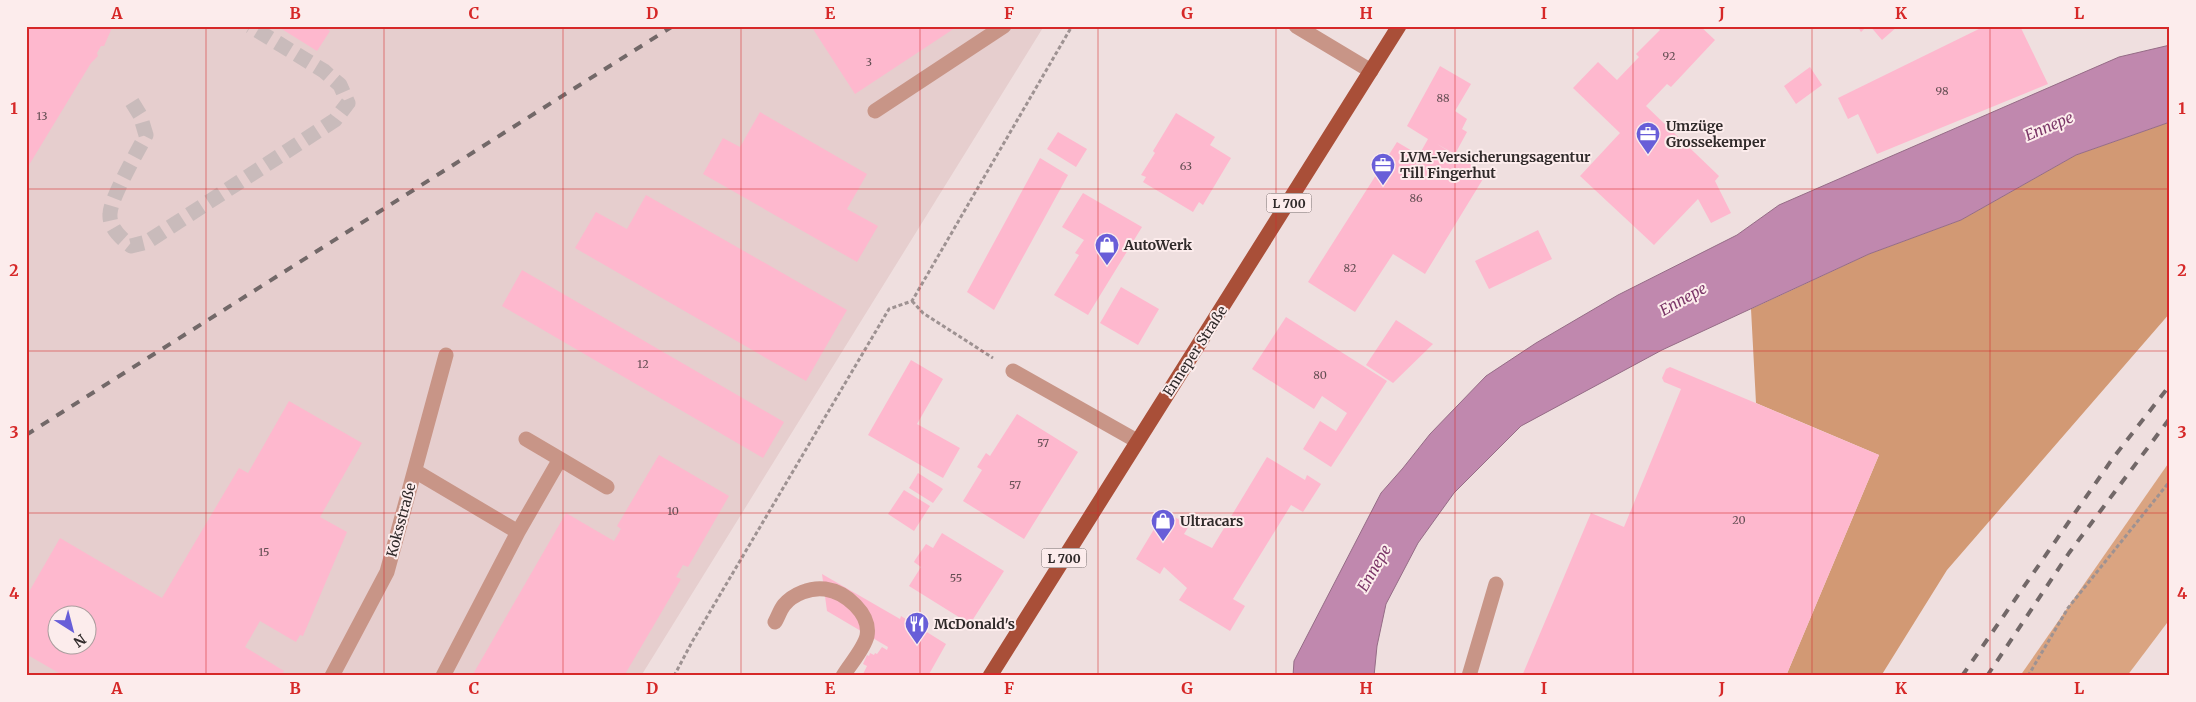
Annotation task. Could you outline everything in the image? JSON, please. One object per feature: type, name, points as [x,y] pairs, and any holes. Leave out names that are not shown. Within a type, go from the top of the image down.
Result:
[{"type":"main road","name":"Enneper Straße","points":[[990,676],[1399,26]]},
{"type":"street","points":[[874,111],[1004,26]]},
{"type":"street","points":[[1296,26],[1371,71]]},
{"type":"street","name":"Koksstraße","points":[[332,676],[387,572],[446,355]]},
{"type":"street","points":[[1013,370],[1137,440]]},
{"type":"street","points":[[526,439],[607,487]]},
{"type":"street","points":[[443,676],[518,532],[560,459]]},
{"type":"street","points":[[415,471],[518,532]]},
{"type":"street","points":[[1469,676],[1496,584]]},
{"type":"street","points":[[775,622],[784,605],[799,593],[816,588],[827,589],[857,607],[864,615],[868,627],[866,638],[843,676]]},
{"type":"path","points":[[674,676],[889,309],[912,301],[1072,26]]},
{"type":"path","points":[[912,301],[924,313],[1013,370]]},
{"type":"path","points":[[2028,676],[2068,608],[2170,481]]},
{"type":"shaded area","points":[[26,26],[1044,26],[641,676],[26,676]]},
{"type":"shaded area","points":[[2170,122],[2170,313],[1947,570],[1881,676],[1786,676],[1879,455],[1756,403],[1751,309],[1869,254],[1961,220],[2076,155]]},
{"type":"shaded area","points":[[2170,461],[2170,619],[2127,676],[2020,676]]},
{"type":"water","name":"Ennepe","points":[[2170,45],[2170,122],[2076,155],[1961,220],[1869,254],[1662,350],[1521,426],[1454,493],[1418,543],[1386,604],[1377,646],[1374,676],[1293,676],[1294,661],[1381,493],[1430,434],[1486,376],[1536,343],[1618,295],[1737,235],[1779,205],[2119,57]]},
{"type":"building","points":[[26,26],[115,26],[26,170]]},
{"type":"building","points":[[277,26],[322,26],[330,31],[317,51]]},
{"type":"building","points":[[818,26],[958,26],[855,94],[813,29]]},
{"type":"building","points":[[1656,26],[1700,26],[1715,40],[1671,87],[1667,84],[1646,106],[1719,176],[1715,181],[1731,213],[1711,223],[1698,199],[1654,245],[1580,176],[1620,133],[1573,88],[1598,62],[1617,80],[1639,57],[1636,54],[1660,30]]},
{"type":"building","points":[[1857,26],[1867,26],[1861,32]]},
{"type":"building","points":[[1870,26],[1898,26],[1882,40]]},
{"type":"building","points":[[1985,26],[2020,26],[2048,84],[1877,154],[1858,114],[1848,119],[1838,98]]},
{"type":"building","points":[[1440,66],[1471,84],[1455,111],[1467,119],[1462,129],[1467,132],[1455,154],[1437,144],[1486,174],[1425,274],[1393,254],[1355,312],[1308,282],[1397,142],[1419,155],[1428,139],[1407,126]]},
{"type":"building","points":[[1810,67],[1822,85],[1796,104],[1784,86]]},
{"type":"building","points":[[760,112],[867,174],[847,209],[878,226],[857,262],[703,174],[723,138],[740,147]]},
{"type":"building","points":[[1176,113],[1215,137],[1210,145],[1231,158],[1203,205],[1199,202],[1193,212],[1143,182],[1146,177],[1141,175]]},
{"type":"building","points":[[1058,132],[1087,149],[1076,167],[1047,149]]},
{"type":"building","points":[[1040,158],[1068,175],[994,310],[967,292]]},
{"type":"building","points":[[1083,193],[1142,227],[1088,315],[1054,295],[1079,255],[1075,253],[1084,240],[1062,227]]},
{"type":"building","points":[[646,195],[847,310],[806,381],[575,248],[596,212],[627,229]]},
{"type":"building","points":[[1538,230],[1552,259],[1489,289],[1475,261]]},
{"type":"building","points":[[522,270],[784,422],[763,458],[502,306]]},
{"type":"building","points":[[1121,287],[1159,309],[1138,345],[1100,323]]},
{"type":"building","points":[[1286,317],[1387,381],[1331,467],[1303,449],[1320,421],[1336,431],[1347,413],[1322,396],[1314,409],[1252,369]]},
{"type":"building","points":[[1396,320],[1433,344],[1393,383],[1366,365]]},
{"type":"building","points":[[911,360],[943,379],[917,424],[960,448],[943,478],[868,435]]},
{"type":"building","points":[[1670,367],[1879,455],[1786,676],[1522,676],[1591,513],[1624,527],[1681,389],[1664,382],[1662,378],[1666,369]]},
{"type":"building","points":[[289,401],[362,443],[320,517],[347,532],[303,636],[300,635],[296,642],[260,621],[245,647],[284,671],[281,676],[64,676],[26,654],[26,597],[60,538],[162,598],[239,468],[248,473]]},
{"type":"building","points":[[1017,414],[1078,452],[1024,539],[963,501],[982,470],[977,467],[986,453],[990,456]]},
{"type":"building","points":[[659,455],[729,496],[688,567],[683,565],[676,577],[681,579],[624,676],[472,676],[566,513],[614,541],[621,529],[617,526]]},
{"type":"building","points":[[1267,457],[1305,480],[1307,475],[1321,484],[1303,512],[1291,505],[1233,599],[1245,606],[1230,631],[1179,600],[1187,588],[1164,567],[1160,574],[1136,559],[1165,511],[1189,526],[1184,534],[1212,548]]},
{"type":"building","points":[[918,473],[943,489],[933,503],[909,488]]},
{"type":"building","points":[[904,490],[930,506],[914,531],[888,514]]},
{"type":"building","points":[[942,533],[1004,571],[970,624],[909,586],[921,567],[914,562],[915,560],[926,544],[933,548]]},
{"type":"building","points":[[822,574],[900,619],[901,616],[946,644],[928,676],[862,676],[867,666],[863,664],[867,655],[869,656],[870,653],[877,654],[882,647],[887,650],[888,647],[827,611]]},
{"type":"tunnel","points":[[132,102],[140,115],[146,135],[119,187],[110,214],[111,224],[131,246],[147,242],[335,120],[348,103],[340,85],[324,71],[250,26]]},
{"type":"railway","points":[[26,435],[673,26]]},
{"type":"railway","points":[[1962,676],[2113,458],[2170,385]]},
{"type":"railway","points":[[1987,676],[2069,553],[2170,418]]},
{"type":"place","name":"Umzüge Grossekemper","points":[[1648,155]]},
{"type":"place","name":"LVM-Versicherungsagentur Till Fingerhut","points":[[1383,186]]},
{"type":"place","name":"AutoWerk","points":[[1107,266]]},
{"type":"place","name":"Ultracars","points":[[1163,542]]},
{"type":"place","name":"McDonald's","points":[[917,645]]}]
